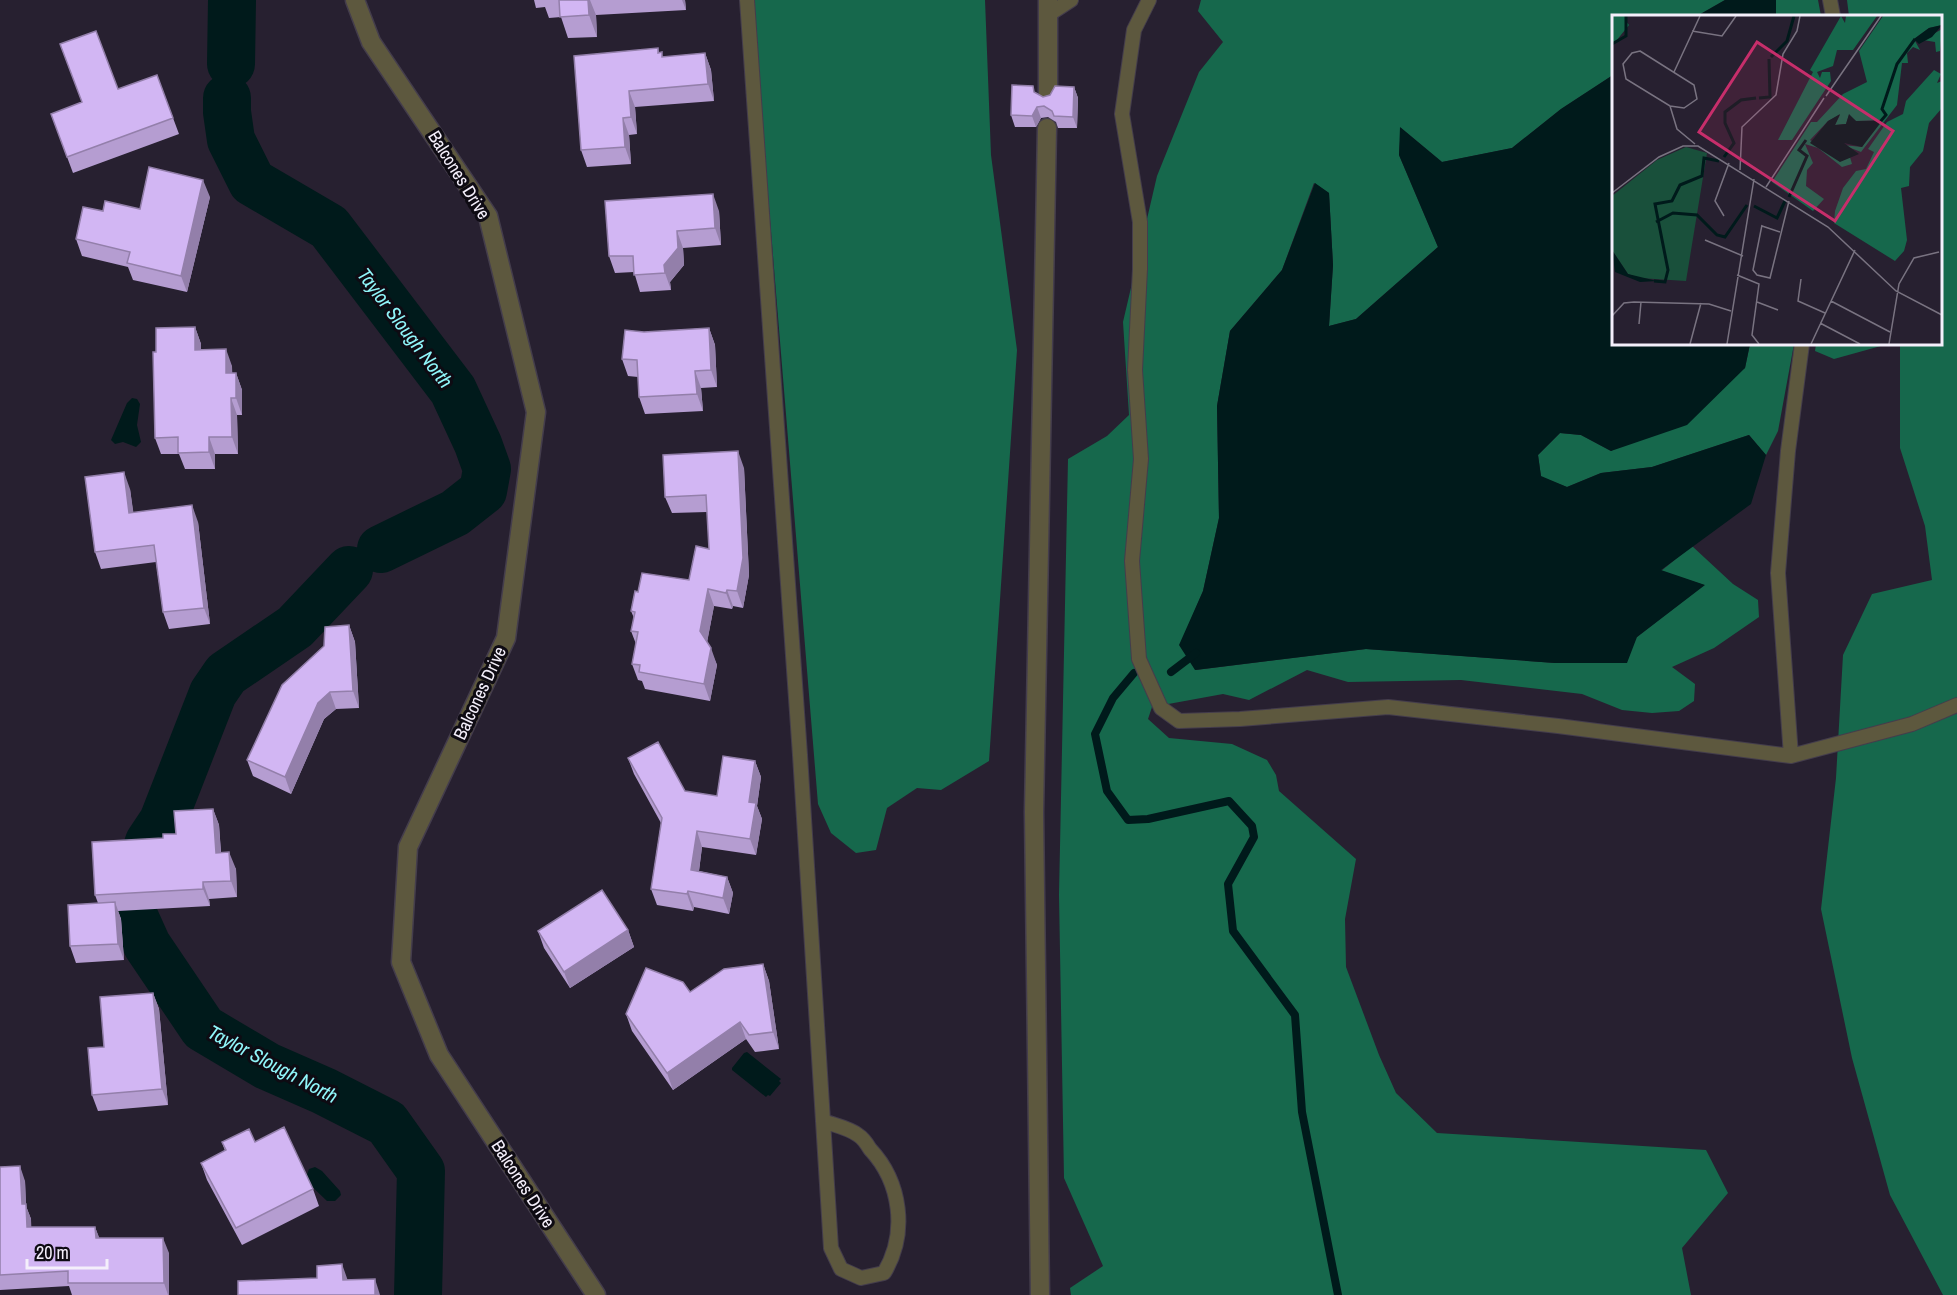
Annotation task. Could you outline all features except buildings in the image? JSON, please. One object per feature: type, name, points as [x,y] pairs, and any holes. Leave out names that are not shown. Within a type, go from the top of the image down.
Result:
[{"type":"street","name":"Balcones Drive","points":[[355,0],[371,42],[488,216],[536,412],[506,638],[408,847],[401,962],[439,1055],[596,1295]]},
{"type":"street","points":[[1048,7],[1048,98]]},
{"type":"street","points":[[1041,1295],[1034,812],[1047,128]]},
{"type":"lane","points":[[747,0],[800,743],[831,1248],[841,1269],[861,1278],[884,1273],[893,1258],[899,1216],[894,1185],[881,1161],[858,1135],[824,1121]]},
{"type":"lane","points":[[1048,7],[1071,0]]},
{"type":"lane","points":[[1149,0],[1134,30],[1122,114],[1140,222],[1136,370],[1141,459],[1132,561],[1139,659],[1161,708],[1179,721],[1240,719],[1388,707],[1791,756],[1912,724],[1957,705]]},
{"type":"lane","points":[[1830,0],[1833,15]]},
{"type":"lane","points":[[1791,756],[1778,573],[1788,451],[1802,345]]},
{"type":"green space","points":[[752,0],[985,0],[991,155],[1017,350],[989,761],[941,790],[917,788],[887,808],[876,850],[856,853],[831,833],[818,804]]},
{"type":"green space","points":[[1201,0],[1725,0],[1699,15],[1612,15],[1612,76],[1561,109],[1512,148],[1442,162],[1401,128],[1399,155],[1438,247],[1356,319],[1329,326],[1333,265],[1329,193],[1314,183],[1282,270],[1230,331],[1217,406],[1219,518],[1203,591],[1180,645],[1196,670],[1366,649],[1555,663],[1637,637],[1704,585],[1661,571],[1692,546],[1733,584],[1758,600],[1759,617],[1714,648],[1672,667],[1695,684],[1694,701],[1679,711],[1652,713],[1622,710],[1582,694],[1461,680],[1348,682],[1307,670],[1249,700],[1223,694],[1152,707],[1148,719],[1169,738],[1232,744],[1267,760],[1276,775],[1279,791],[1356,859],[1345,919],[1346,967],[1396,1093],[1437,1133],[1706,1150],[1728,1193],[1682,1248],[1691,1295],[1071,1295],[1070,1288],[1103,1266],[1064,1178],[1059,895],[1068,459],[1107,436],[1129,415],[1123,322],[1157,176],[1199,72],[1223,42],[1198,11]]},
{"type":"green space","points":[[1776,0],[1818,0],[1821,15],[1776,15]]},
{"type":"green space","points":[[1847,0],[1957,0],[1957,1295],[1943,1295],[1890,1195],[1852,1058],[1821,909],[1836,778],[1843,655],[1872,594],[1932,580],[1925,526],[1900,448],[1900,345],[1942,345],[1942,15],[1849,15]]},
{"type":"green space","points":[[1750,345],[1794,345],[1778,431],[1766,455],[1749,435],[1652,467],[1601,473],[1567,487],[1541,477],[1538,455],[1560,433],[1581,435],[1611,451],[1745,368]]},
{"type":"green space","points":[[1816,345],[1884,345],[1834,359],[1815,351]]},
{"type":"shaded area","points":[[1725,0],[1776,0],[1776,15],[1699,15]]},
{"type":"shaded area","points":[[1612,76],[1612,345],[1750,345],[1745,368],[1687,425],[1611,451],[1581,435],[1560,433],[1538,455],[1541,476],[1567,487],[1601,473],[1652,467],[1749,435],[1766,455],[1751,504],[1661,570],[1705,585],[1637,637],[1627,663],[1555,663],[1366,649],[1195,670],[1179,645],[1203,591],[1219,518],[1217,406],[1230,331],[1282,270],[1315,183],[1329,193],[1333,265],[1329,326],[1356,319],[1438,247],[1399,155],[1400,127],[1442,162],[1512,148],[1561,109]]},
{"type":"shaded area","points":[[132,398],[137,399],[140,404],[137,425],[141,442],[136,447],[123,442],[115,444],[111,440],[127,403]]},
{"type":"shaded area","points":[[747,1052],[781,1079],[779,1081],[781,1083],[770,1096],[766,1097],[732,1070]]},
{"type":"shaded area","points":[[315,1167],[322,1171],[340,1191],[341,1195],[335,1201],[327,1201],[305,1180],[309,1169]]},
{"type":"waterway","name":"Taylor Slough North","points":[[231,64],[232,0]]},
{"type":"waterway","name":"Taylor Slough North","points":[[227,98],[231,140],[252,182],[329,227],[453,390],[487,469],[483,491],[455,513],[381,549]]},
{"type":"waterway","name":"Taylor Slough North","points":[[349,570],[295,627],[226,674],[213,693],[163,821],[149,842],[133,889],[133,914],[147,945],[203,1028],[267,1066],[324,1091],[387,1123],[421,1171],[418,1295]]},
{"type":"waterway","points":[[1171,672],[1196,653]]},
{"type":"waterway","points":[[1134,673],[1113,698],[1095,734],[1107,791],[1128,820],[1148,819],[1229,801],[1252,826],[1254,837],[1228,884],[1233,931],[1295,1015],[1302,1112],[1338,1295]]}]
